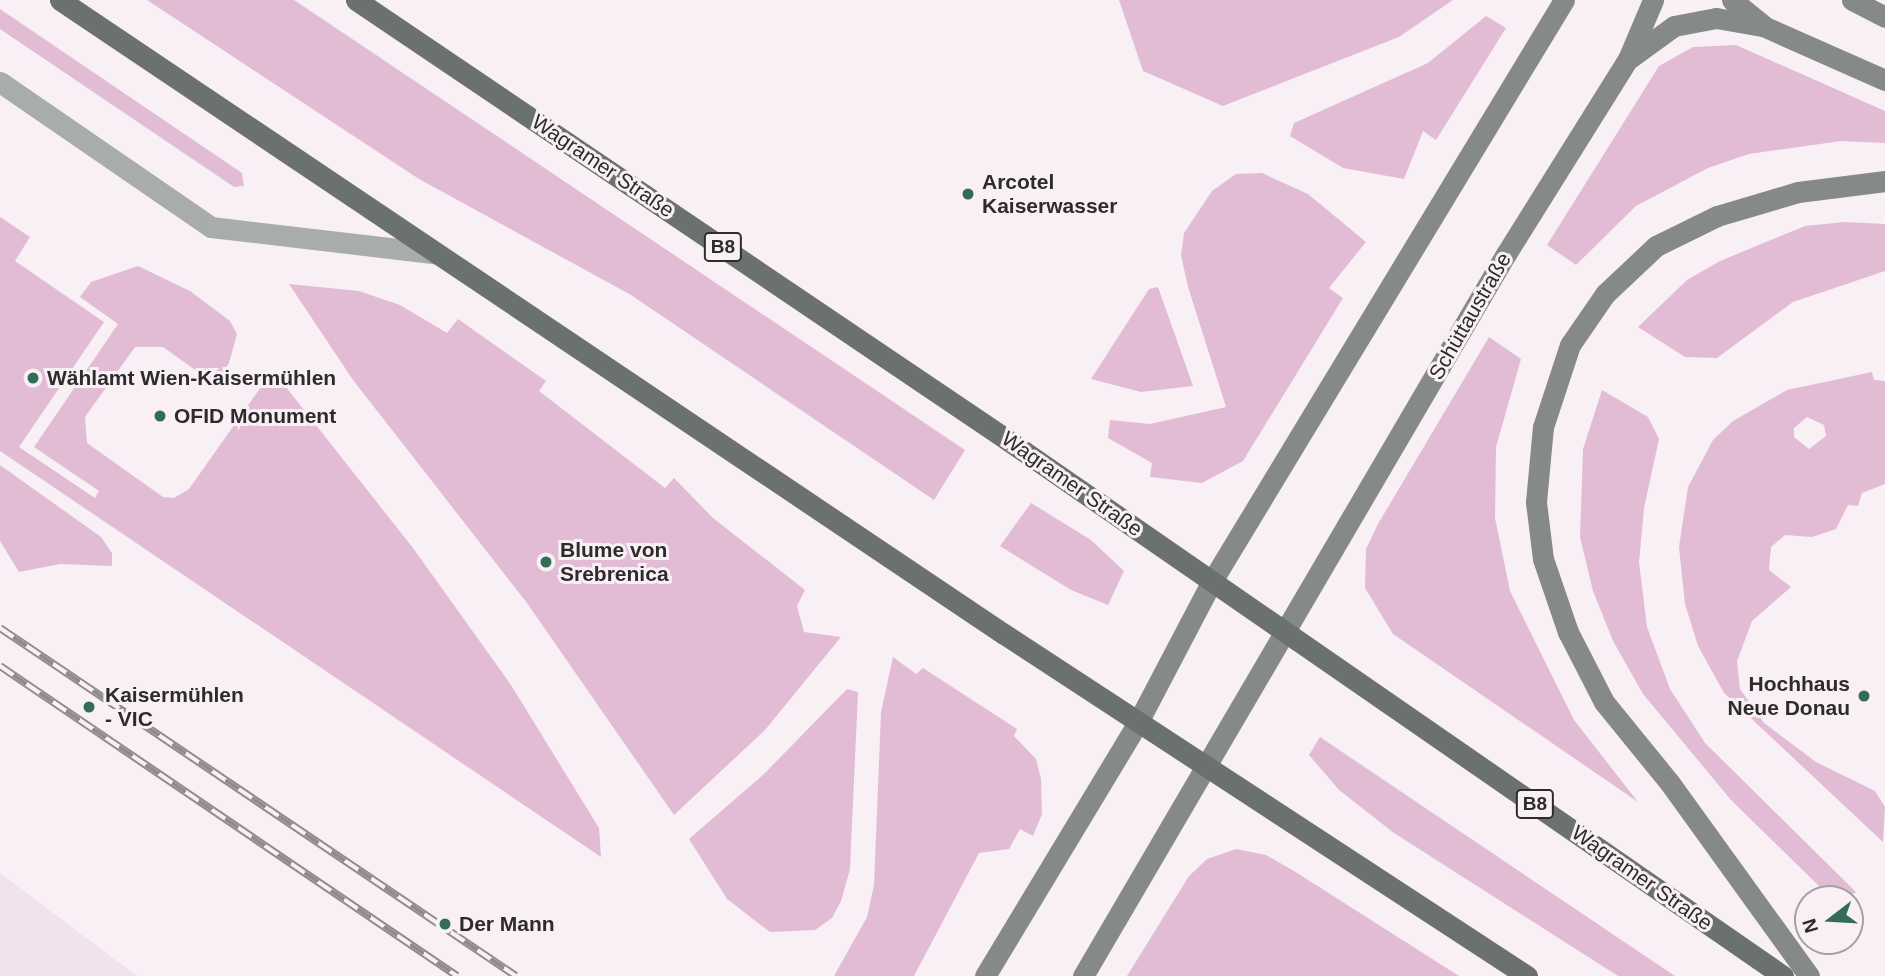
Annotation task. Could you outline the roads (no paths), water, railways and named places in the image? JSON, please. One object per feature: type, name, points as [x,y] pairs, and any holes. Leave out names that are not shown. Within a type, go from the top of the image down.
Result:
[{"type":"main road","points":[[60,0],[1138,722],[1527,976]]},
{"type":"main road","name":"Wagramer Straße","points":[[356,0],[1287,632],[1783,976]]},
{"type":"main road","points":[[985,976],[1138,722],[1212,581],[1559,8],[1579,0]]},
{"type":"main road","name":"Schüttaustraße","points":[[1083,976],[1287,632],[1506,254],[1628,59],[1653,0]]},
{"type":"main road","points":[[1732,0],[1763,26]]},
{"type":"main road","points":[[1852,0],[1885,17]]},
{"type":"main road","points":[[1628,59],[1674,26],[1716,18],[1763,26],[1885,80]]},
{"type":"main road","points":[[1809,976],[1604,702],[1568,632],[1541,548],[1536,502],[1543,427],[1570,345],[1605,293],[1657,246],[1717,216],[1798,192],[1885,181]]},
{"type":"lane","points":[[0,82],[211,227],[434,253]]},
{"type":"railway","points":[[0,628],[516,976]]},
{"type":"railway","points":[[0,666],[457,976]]},
{"type":"place","name":"Arcotel Kaiserwasser","points":[[968,194]]},
{"type":"place","name":"Wählamt Wien-Kaisermühlen","points":[[33,378]]},
{"type":"place","name":"OFID Monument","points":[[160,416]]},
{"type":"place","name":"Blume von Srebrenica","points":[[546,562]]},
{"type":"place","name":"Hochhaus Neue Donau","points":[[1864,696]]},
{"type":"place","name":"Kaisermühlen - VIC","points":[[89,707]]},
{"type":"place","name":"Der Mann","points":[[445,924]]}]
